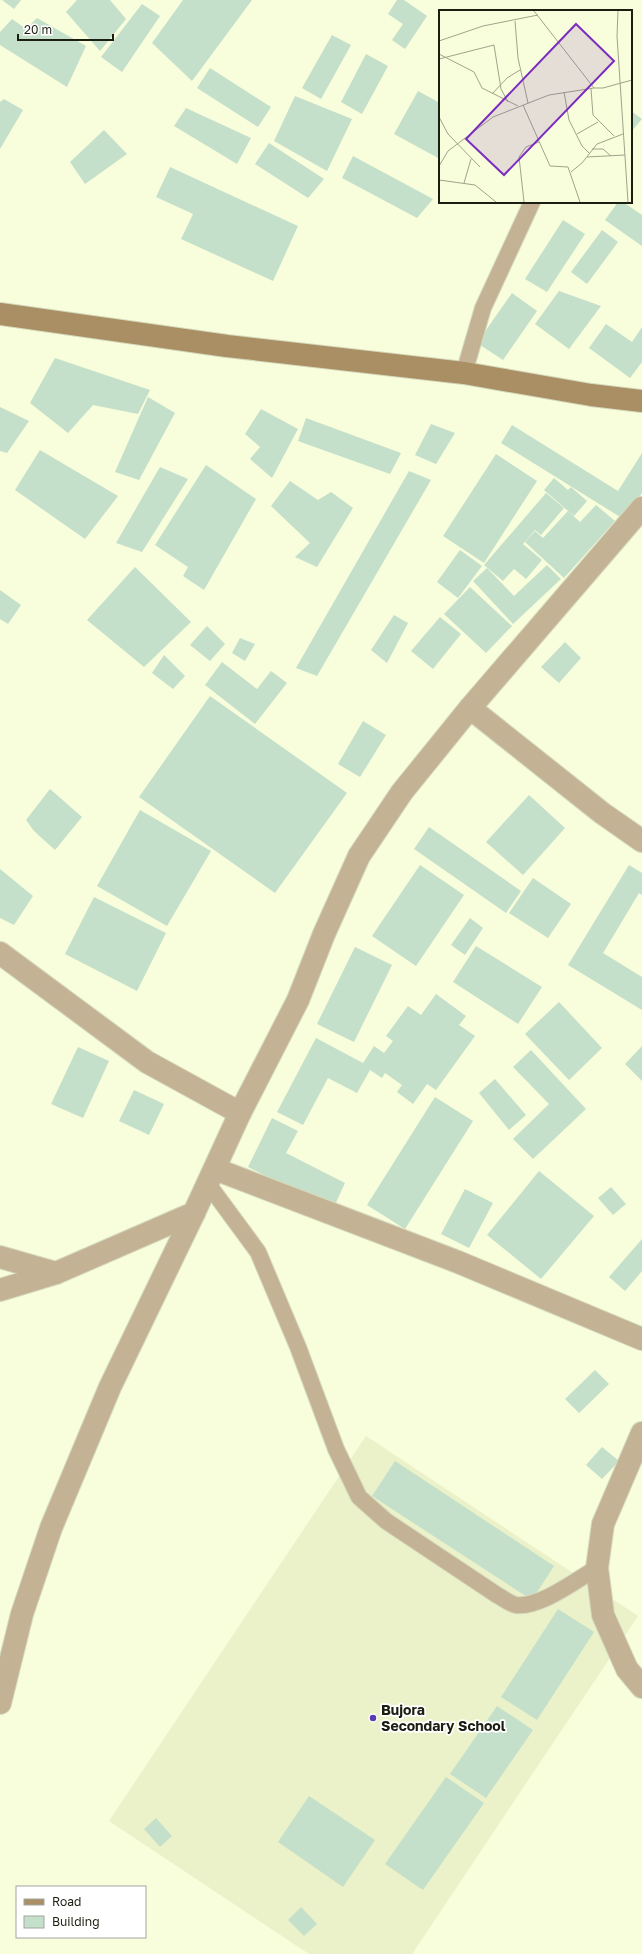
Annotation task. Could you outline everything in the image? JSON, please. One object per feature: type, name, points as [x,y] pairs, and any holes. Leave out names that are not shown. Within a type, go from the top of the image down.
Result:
[{"type":"street","points":[[0,314],[227,346],[380,365],[464,372],[591,395],[642,401]]},
{"type":"street","points":[[0,1703],[22,1614],[51,1528],[110,1387],[212,1176],[240,1113],[298,1000],[324,934],[359,856],[402,792],[470,708],[642,508]]},
{"type":"street","points":[[470,708],[602,813],[642,841]]},
{"type":"street","points":[[0,953],[148,1062],[240,1113]]},
{"type":"street","points":[[212,1176],[458,1262],[642,1339]]},
{"type":"street","points":[[0,1290],[56,1273],[194,1213]]},
{"type":"street","points":[[0,1257],[56,1273]]},
{"type":"street","points":[[642,1433],[603,1524],[597,1568],[604,1615],[627,1669],[642,1687]]},
{"type":"lane","points":[[464,372],[483,308],[532,203]]},
{"type":"lane","points":[[212,1176],[258,1252],[298,1347],[336,1449],[359,1497],[386,1521],[497,1595],[515,1605],[530,1605],[555,1593],[597,1568]]},
{"type":"shaded area","name":"Bujora Secondary School","points":[[366,1436],[638,1616],[412,1954],[309,1954],[109,1821]]},
{"type":"building","points":[[2,0],[21,0],[14,9]]},
{"type":"building","points":[[77,0],[110,0],[126,19],[100,51],[66,12]]},
{"type":"building","points":[[183,0],[252,0],[192,81],[152,43]]},
{"type":"building","points":[[397,0],[404,0],[427,16],[405,49],[392,40],[403,24],[388,14]]},
{"type":"building","points":[[142,4],[160,16],[122,72],[101,57]]},
{"type":"building","points":[[37,18],[86,46],[67,87],[0,45],[0,32],[12,19],[26,29]]},
{"type":"building","points":[[332,35],[351,45],[321,99],[302,88]]},
{"type":"building","points":[[366,54],[388,66],[362,114],[341,102]]},
{"type":"building","points":[[210,68],[271,107],[258,127],[197,88]]},
{"type":"building","points":[[418,91],[439,102],[439,158],[394,134]]},
{"type":"building","points":[[295,96],[352,119],[327,171],[274,141]]},
{"type":"building","points":[[4,99],[23,110],[0,149],[0,102]]},
{"type":"building","points":[[186,108],[251,138],[237,164],[174,126]]},
{"type":"building","points":[[632,112],[642,119],[632,131]]},
{"type":"building","points":[[104,130],[127,154],[85,184],[70,162]]},
{"type":"building","points":[[269,143],[324,179],[308,198],[255,164]]},
{"type":"building","points":[[353,156],[433,199],[417,218],[342,178]]},
{"type":"building","points":[[170,167],[298,226],[273,281],[181,239],[193,214],[156,197]]},
{"type":"building","points":[[617,203],[624,203],[642,215],[642,246],[605,220]]},
{"type":"building","points":[[563,220],[585,234],[547,292],[525,279]]},
{"type":"building","points":[[602,230],[618,242],[587,284],[571,272]]},
{"type":"building","points":[[559,291],[601,306],[569,349],[535,324]]},
{"type":"building","points":[[512,293],[537,311],[503,360],[477,343]]},
{"type":"building","points":[[606,324],[632,342],[642,327],[642,362],[630,378],[589,348]]},
{"type":"building","points":[[55,358],[150,390],[138,414],[93,405],[68,433],[30,403]]},
{"type":"building","points":[[148,397],[175,413],[139,480],[115,472]]},
{"type":"building","points":[[0,407],[29,421],[7,453],[0,451]]},
{"type":"building","points":[[261,409],[298,429],[272,478],[250,459],[260,447],[245,434]]},
{"type":"building","points":[[306,418],[401,453],[390,474],[298,441]]},
{"type":"building","points":[[431,424],[455,433],[436,464],[415,455]]},
{"type":"building","points":[[512,425],[618,491],[642,453],[642,493],[625,520],[501,443]]},
{"type":"building","points":[[40,450],[118,496],[85,539],[15,490]]},
{"type":"building","points":[[496,454],[537,481],[484,563],[443,536]]},
{"type":"building","points":[[206,465],[256,499],[204,590],[183,576],[188,567],[155,545]]},
{"type":"building","points":[[160,467],[188,479],[142,552],[116,543]]},
{"type":"building","points":[[409,471],[431,480],[317,676],[296,668]]},
{"type":"building","points":[[554,478],[568,490],[571,487],[587,501],[574,516],[544,490]]},
{"type":"building","points":[[290,481],[318,500],[331,492],[353,508],[317,567],[295,557],[310,543],[271,506]]},
{"type":"building","points":[[546,493],[564,508],[541,535],[535,530],[523,544],[542,560],[526,579],[514,569],[503,581],[484,565]]},
{"type":"building","points":[[596,505],[615,521],[564,578],[525,542],[535,531],[543,538],[568,511],[580,522]]},
{"type":"building","points":[[460,550],[482,566],[458,598],[437,582]]},
{"type":"building","points":[[547,565],[561,579],[513,624],[473,581],[487,568],[514,596]]},
{"type":"building","points":[[135,567],[191,622],[144,667],[87,620]]},
{"type":"building","points":[[470,587],[512,626],[486,653],[444,614]]},
{"type":"building","points":[[0,590],[21,605],[8,624],[0,619]]},
{"type":"building","points":[[394,615],[408,623],[387,663],[371,650]]},
{"type":"building","points":[[440,617],[461,634],[433,669],[411,651]]},
{"type":"building","points":[[207,626],[225,644],[210,661],[190,645]]},
{"type":"building","points":[[240,638],[255,644],[245,661],[232,653]]},
{"type":"building","points":[[565,642],[581,658],[559,683],[541,667]]},
{"type":"building","points":[[164,655],[185,676],[173,689],[152,673]]},
{"type":"building","points":[[222,662],[257,689],[271,671],[287,683],[255,724],[205,685]]},
{"type":"building","points":[[210,696],[347,793],[275,893],[139,797]]},
{"type":"building","points":[[363,721],[386,735],[360,777],[338,764]]},
{"type":"building","points":[[50,789],[82,817],[55,850],[34,831],[26,820]]},
{"type":"building","points":[[529,795],[565,828],[523,875],[486,842]]},
{"type":"building","points":[[140,810],[211,851],[167,926],[97,886]]},
{"type":"building","points":[[429,827],[521,891],[506,913],[414,849]]},
{"type":"building","points":[[420,865],[464,895],[416,966],[372,936]]},
{"type":"building","points":[[629,865],[642,873],[642,895],[639,893],[603,953],[642,977],[642,1010],[568,965]]},
{"type":"building","points":[[0,869],[33,896],[14,925],[0,918]]},
{"type":"building","points":[[533,878],[571,904],[548,938],[509,913]]},
{"type":"building","points":[[94,897],[166,933],[137,991],[65,954]]},
{"type":"building","points":[[470,918],[483,928],[465,955],[451,945]]},
{"type":"building","points":[[476,946],[542,987],[518,1024],[453,982]]},
{"type":"building","points":[[355,947],[392,965],[354,1042],[317,1024]]},
{"type":"building","points":[[436,994],[466,1016],[459,1025],[475,1036],[436,1090],[427,1084],[413,1104],[397,1092],[402,1085],[385,1073],[382,1078],[370,1070],[357,1093],[328,1078],[303,1125],[277,1112],[316,1038],[363,1063],[374,1046],[384,1053],[393,1041],[386,1036],[408,1006],[421,1015]]},
{"type":"building","points":[[559,1002],[602,1048],[569,1080],[525,1034]]},
{"type":"building","points":[[642,1046],[642,1081],[625,1064]]},
{"type":"building","points":[[78,1047],[109,1061],[83,1118],[51,1104]]},
{"type":"building","points":[[531,1050],[586,1109],[533,1159],[513,1139],[549,1104],[513,1067]]},
{"type":"building","points":[[495,1079],[526,1115],[509,1130],[479,1093]]},
{"type":"building","points":[[134,1090],[164,1104],[149,1135],[119,1121]]},
{"type":"building","points":[[435,1097],[473,1121],[405,1229],[367,1205]]},
{"type":"building","points":[[272,1118],[298,1131],[286,1153],[345,1183],[333,1209],[248,1167]]},
{"type":"building","points":[[539,1171],[594,1216],[541,1279],[487,1235]]},
{"type":"building","points":[[611,1187],[626,1204],[613,1215],[598,1198]]},
{"type":"building","points":[[465,1189],[493,1203],[469,1248],[441,1234]]},
{"type":"building","points":[[642,1239],[642,1271],[625,1291],[609,1277]]},
{"type":"building","points":[[595,1370],[609,1384],[579,1413],[565,1399]]},
{"type":"building","points":[[602,1447],[619,1461],[602,1479],[586,1465]]},
{"type":"building","points":[[395,1461],[554,1566],[532,1600],[372,1496]]},
{"type":"building","points":[[558,1609],[594,1632],[537,1720],[501,1697]]},
{"type":"building","points":[[497,1706],[533,1730],[486,1798],[450,1774]]},
{"type":"building","points":[[446,1777],[484,1803],[423,1890],[385,1864]]},
{"type":"building","points":[[309,1796],[375,1840],[343,1887],[278,1842]]},
{"type":"building","points":[[156,1818],[172,1836],[160,1847],[144,1829]]},
{"type":"building","points":[[301,1907],[317,1924],[304,1936],[288,1920]]},
{"type":"place","name":"Bujora Secondary School","points":[[373,1718]]}]
